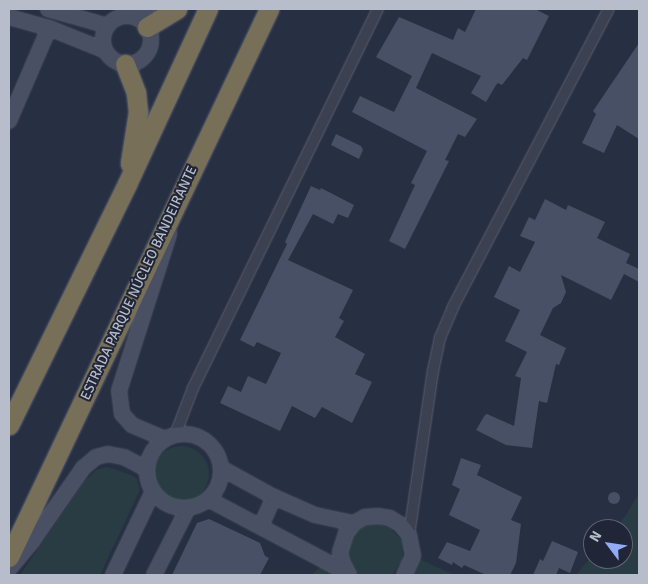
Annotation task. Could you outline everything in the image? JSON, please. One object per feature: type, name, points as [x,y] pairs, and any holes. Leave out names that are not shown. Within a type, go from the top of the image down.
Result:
[{"type":"highway","points":[[145,19],[177,9]]},
{"type":"highway","points":[[9,425],[127,184],[208,9]]},
{"type":"highway","name":"ESTRADA PARQUE NÚCLEO BANDEIRANTE","points":[[9,557],[269,9]]},
{"type":"highway","points":[[125,64],[136,93],[138,112],[127,184]]},
{"type":"street","points":[[48,9],[108,26]]},
{"type":"street","points":[[182,192],[119,391],[122,414],[132,425],[170,437],[186,434],[206,441],[218,458],[221,468],[220,480],[215,490],[208,499],[188,508],[168,504],[153,491],[147,469],[153,452],[170,437],[378,9]]},
{"type":"street","points":[[404,575],[413,556],[409,535],[432,371],[440,338],[472,272],[609,9]]},
{"type":"street","points":[[9,17],[48,28],[106,51],[114,60],[125,64],[138,61],[148,52],[151,39],[145,19],[129,12],[108,26],[103,38],[106,51]]},
{"type":"street","points":[[9,121],[48,28]]},
{"type":"street","points":[[9,569],[33,540],[83,468],[96,457],[108,454],[124,457],[147,469]]},
{"type":"street","points":[[221,468],[274,497],[315,515],[354,523]]},
{"type":"street","points":[[113,575],[153,491]]},
{"type":"street","points":[[261,526],[274,497]]},
{"type":"street","points":[[208,499],[347,574]]},
{"type":"street","points":[[154,575],[188,508]]},
{"type":"street","points":[[347,574],[340,552],[342,542],[354,523],[365,517],[378,516],[390,518],[401,525],[409,535]]},
{"type":"shaded area","points":[[181,446],[192,448],[201,454],[207,463],[209,474],[207,485],[201,494],[192,500],[181,502],[170,500],[161,494],[155,485],[153,474],[155,463],[161,454],[170,448]]},
{"type":"shaded area","points":[[107,467],[137,479],[140,490],[100,575],[20,575],[84,482],[96,470]]},
{"type":"shaded area","points":[[639,493],[639,575],[576,575],[583,567],[583,569],[633,569],[633,519],[623,519]]},
{"type":"shaded area","points":[[371,523],[389,527],[402,541],[403,560],[392,575],[358,575],[350,567],[346,558],[348,540],[354,532]]},
{"type":"shaded area","points":[[415,557],[454,575],[407,575]]},
{"type":"shaded area","points":[[323,565],[341,575],[311,575]]},
{"type":"building","points":[[476,9],[535,9],[549,16],[527,60],[523,58],[502,85],[498,83],[496,85],[486,102],[471,93],[481,76],[432,53],[416,88],[477,119],[465,137],[458,134],[445,160],[449,161],[405,249],[389,241],[415,185],[411,183],[427,151],[352,112],[360,96],[394,112],[412,76],[376,57],[399,17],[453,40],[458,28],[465,32]]},
{"type":"building","points":[[639,43],[639,139],[617,125],[604,153],[582,143],[596,114],[593,111]]},
{"type":"building","points":[[336,134],[361,146],[363,150],[359,159],[331,145]]},
{"type":"building","points":[[311,186],[320,190],[321,188],[354,205],[348,218],[338,214],[333,224],[313,214],[288,260],[353,290],[339,318],[344,321],[335,337],[365,354],[355,374],[372,382],[352,423],[322,407],[315,418],[292,406],[280,431],[220,403],[228,386],[241,392],[248,376],[266,384],[281,353],[257,342],[254,347],[240,340],[287,244],[285,242]]},
{"type":"building","points":[[545,199],[566,210],[568,205],[605,222],[597,238],[630,254],[626,263],[639,269],[639,282],[624,274],[611,300],[561,275],[566,292],[561,303],[553,308],[540,335],[566,348],[559,365],[556,364],[547,403],[539,401],[532,448],[506,445],[476,430],[487,414],[514,426],[521,378],[515,376],[527,352],[505,341],[520,310],[494,297],[509,266],[520,272],[535,242],[520,236],[529,217],[535,220]]},
{"type":"building","points":[[461,458],[481,465],[477,475],[522,497],[511,520],[521,524],[516,563],[510,575],[486,575],[464,565],[462,568],[453,562],[452,565],[438,558],[447,542],[470,551],[480,530],[449,515],[460,489],[452,485]]},
{"type":"building","points":[[614,492],[620,498],[614,504],[608,498]]},
{"type":"building","points":[[209,519],[260,543],[265,556],[269,558],[260,575],[172,575],[197,523]]},
{"type":"building","points":[[552,541],[578,552],[570,573],[559,568],[556,575],[533,575],[540,559],[543,561]]}]
